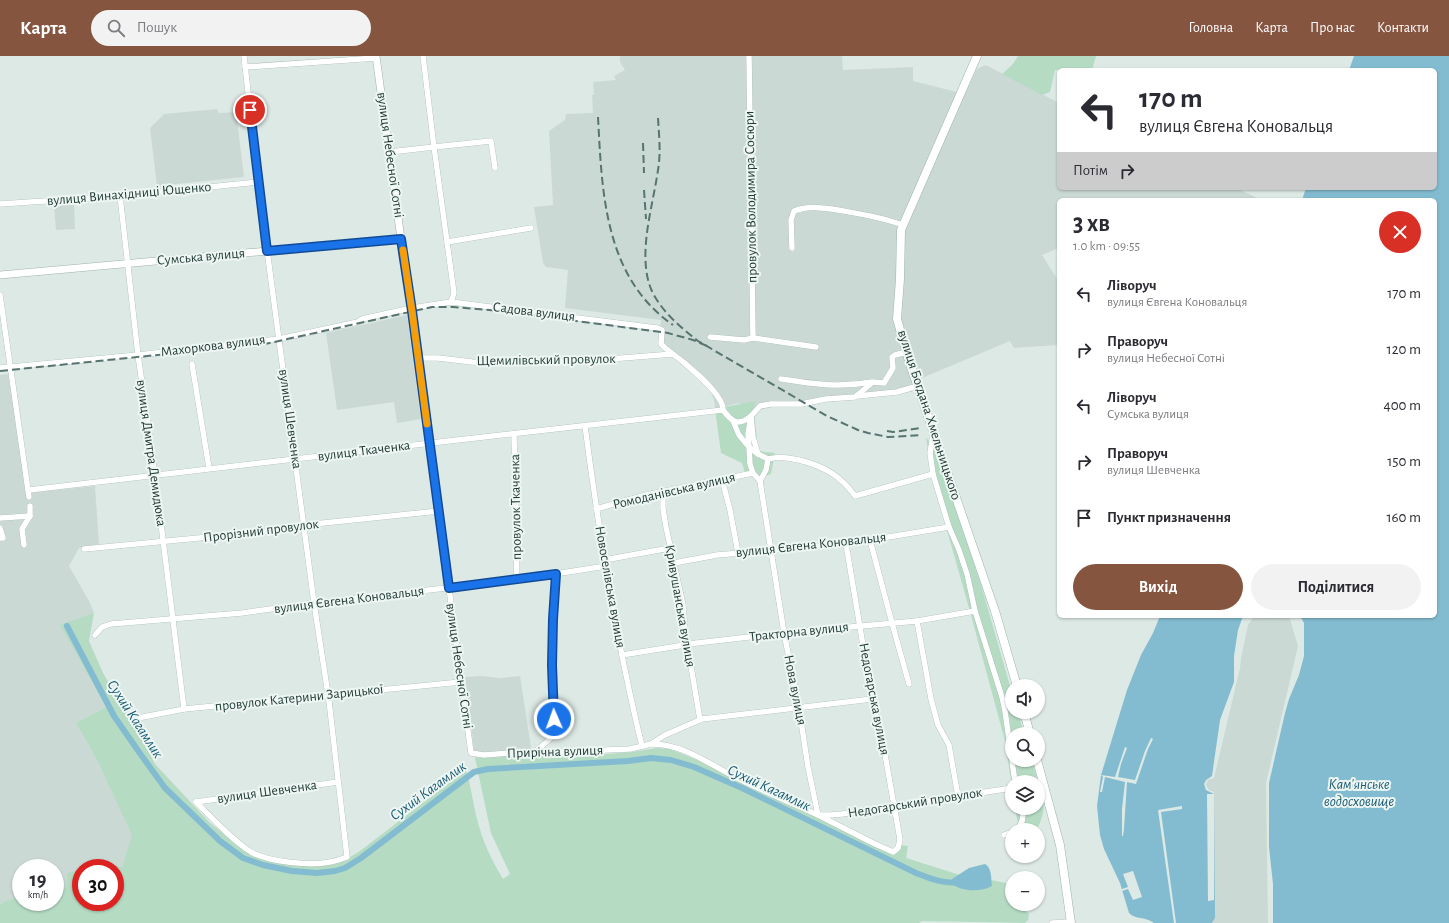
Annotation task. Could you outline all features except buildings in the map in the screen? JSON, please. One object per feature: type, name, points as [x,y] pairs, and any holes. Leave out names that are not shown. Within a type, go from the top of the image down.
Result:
[{"type":"main road","name":"вулиця Богдана Хмельницького","points":[[977,56],[900,230],[900,279],[897,319],[906,352],[995,611],[1015,679]]},
{"type":"main road","points":[[1039,767],[1060,845],[1071,923]]},
{"type":"street","name":"вулиця Шевченка","points":[[244,56],[258,182],[314,603],[328,696],[347,857],[329,862],[305,864],[275,860],[252,852],[231,835],[196,802],[338,782]]},
{"type":"street","points":[[423,56],[454,292],[451,302]]},
{"type":"street","name":"провулок Володимира Сосюри","points":[[749,56],[754,338]]},
{"type":"street","points":[[245,67],[376,57]]},
{"type":"street","name":"вулиця Небесної Сотні","points":[[376,57],[412,308],[471,753]]},
{"type":"street","points":[[390,152],[491,141],[495,168]]},
{"type":"street","name":"вулиця Винахідниці Ющенко","points":[[0,204],[120,196],[258,182]]},
{"type":"street","name":"вулиця Дмитра Демидюка","points":[[120,196],[138,355],[155,475],[184,709]]},
{"type":"street","points":[[792,248],[791,220],[794,211],[802,208],[813,207],[862,214],[884,218],[902,225]]},
{"type":"street","points":[[447,242],[531,228]]},
{"type":"street","name":"Сумська вулиця","points":[[0,275],[401,239]]},
{"type":"street","points":[[0,295],[29,497]]},
{"type":"street","name":"Садова вулиця","points":[[412,308],[451,302],[657,328],[662,330],[661,344],[674,354]]},
{"type":"street","name":"Махоркова вулиця","points":[[0,368],[138,355],[279,339],[358,322],[362,318],[412,308]]},
{"type":"street","points":[[710,337],[744,340],[754,338],[816,346]]},
{"type":"street","points":[[877,394],[892,368],[892,357],[906,352]]},
{"type":"street","points":[[674,354],[708,385],[723,405],[723,410],[733,422],[739,435],[749,447],[768,459],[778,456],[816,464],[832,473],[848,486],[854,496],[933,474]]},
{"type":"street","name":"Щемилівський провулок","points":[[418,358],[438,358],[498,363],[584,361],[674,354]]},
{"type":"street","points":[[192,364],[209,468]]},
{"type":"street","points":[[781,379],[820,385],[839,386],[873,382],[884,383]]},
{"type":"street","points":[[855,397],[873,382]]},
{"type":"street","points":[[733,422],[738,423],[747,420],[760,406],[771,404],[801,404],[826,399],[855,397],[907,390],[918,386]]},
{"type":"street","name":"вулиця Ткаченка","points":[[29,490],[209,468],[723,410]]},
{"type":"street","points":[[751,416],[748,434],[750,464],[753,473],[760,481],[766,470],[768,459]]},
{"type":"street","points":[[751,416],[752,437],[758,454]]},
{"type":"street","name":"Новоселівська вулиця","points":[[585,426],[605,563],[631,702],[642,746]]},
{"type":"street","points":[[934,433],[930,453],[933,474],[949,527],[959,550],[975,611],[983,633],[1005,711],[1014,775]]},
{"type":"street","name":"провулок Ткаченка","points":[[514,434],[517,580]]},
{"type":"street","name":"Ромоданівська вулиця","points":[[596,508],[664,491],[753,473]]},
{"type":"street","points":[[722,479],[730,510],[738,553]]},
{"type":"street","name":"Нова вулиця","points":[[760,481],[784,633],[818,815]]},
{"type":"street","name":"Кривушанська вулиця","points":[[664,491],[664,509],[670,548],[683,605],[685,630],[700,720]]},
{"type":"street","points":[[24,545],[22,529],[30,516],[30,506]]},
{"type":"street","name":"Прорізний провулок","points":[[84,549],[270,531],[304,525],[438,511]]},
{"type":"street","points":[[0,518],[30,516]]},
{"type":"street","name":"вулиця Євгена Коновальця","points":[[674,563],[717,555],[846,544],[949,527]]},
{"type":"street","points":[[0,528],[3,538],[0,538]]},
{"type":"street","points":[[870,540],[909,684]]},
{"type":"street","name":"Недогарська вулиця","points":[[818,815],[893,852],[898,848],[900,840],[884,749],[872,699],[846,544]]},
{"type":"street","name":"вулиця Євгена Коновальця","points":[[95,635],[102,627],[111,624],[242,613],[314,603],[517,580],[556,574],[670,548]]},
{"type":"street","points":[[536,751],[551,738],[554,730],[553,626],[556,574]]},
{"type":"street","name":"Тракторна вулиця","points":[[622,655],[784,633],[918,621],[975,611]]},
{"type":"street","points":[[918,621],[931,699],[938,725],[949,745],[958,796]]},
{"type":"street","name":"провулок Катерини Зарицької","points":[[138,718],[184,709],[461,682]]},
{"type":"street","name":"Прирічна вулиця","points":[[471,753],[484,755],[536,751],[558,752],[630,749],[651,744],[665,735],[700,720],[872,699]]},
{"type":"street","points":[[651,744],[662,744],[687,752],[742,780],[818,815]]},
{"type":"street","name":"Недогарський провулок","points":[[818,815],[831,816],[1005,789]]},
{"type":"street","points":[[1052,923],[1071,923]]},
{"type":"shaded area","points":[[620,56],[842,56],[843,70],[913,67],[913,81],[965,94],[977,69],[986,65],[1057,102],[1057,190],[1240,190],[1258,198],[1057,198],[1057,249],[1042,255],[1057,279],[1057,345],[1014,348],[1010,341],[922,378],[912,392],[833,400],[804,406],[773,407],[759,410],[754,415],[739,403],[715,409],[714,400],[710,390],[673,355],[660,348],[661,320],[565,308],[568,270],[546,267],[543,263],[534,207],[553,205],[549,131],[565,120],[566,114],[593,113],[593,82],[616,80],[614,76],[625,70],[620,62]]},
{"type":"shaded area","points":[[217,109],[219,113],[236,112],[244,177],[157,186],[150,128],[164,114]]},
{"type":"shaded area","points":[[74,204],[75,229],[56,230],[54,205]]},
{"type":"shaded area","points":[[407,315],[421,419],[397,423],[394,402],[337,410],[326,333]]},
{"type":"shaded area","points":[[9,374],[28,493],[95,486],[99,544],[79,548],[69,566],[89,601],[94,613],[61,626],[106,707],[76,723],[98,762],[133,835],[124,861],[124,859],[72,859],[72,873],[67,874],[66,887],[64,888],[64,859],[12,859],[12,899],[3,902],[0,905],[0,375]]},
{"type":"shaded area","points":[[1253,618],[1290,618],[1298,646],[1266,783],[1268,923],[1212,923],[1215,918],[1214,792],[1209,790],[1206,785],[1208,780],[1214,778],[1240,668],[1248,625]]},
{"type":"shaded area","points":[[481,676],[501,678],[520,676],[532,754],[475,758],[465,677]]},
{"type":"green space","points":[[1018,56],[1096,56],[1093,68],[1057,68],[1057,70],[1055,70],[1050,92],[1042,95],[1002,74],[1013,64]]},
{"type":"green space","points":[[755,401],[754,410],[758,451],[775,453],[771,474],[765,476],[746,476],[742,463],[721,453],[715,409]]},
{"type":"green space","points":[[926,437],[937,453],[982,588],[1008,679],[1005,679],[1005,719],[1020,719],[1022,727],[1005,727],[1005,741],[971,615],[932,477]]},
{"type":"green space","points":[[94,613],[89,641],[103,673],[141,737],[155,764],[210,823],[247,852],[312,865],[331,865],[345,860],[360,851],[466,770],[482,835],[491,858],[503,879],[510,874],[491,833],[475,758],[532,754],[550,756],[593,755],[632,752],[657,748],[670,749],[697,760],[730,777],[786,802],[894,855],[901,845],[908,846],[906,858],[960,875],[952,879],[967,888],[980,890],[992,886],[991,880],[1005,883],[1005,911],[1026,911],[1029,914],[1028,920],[1025,923],[922,921],[919,923],[0,923],[0,905],[3,902],[12,899],[12,911],[64,911],[64,888],[66,887],[67,873],[72,872],[72,911],[124,911],[124,861],[132,835],[98,762],[76,723],[106,707],[60,625]]},
{"type":"green space","points":[[1009,767],[1034,767],[1036,775],[1010,775]]},
{"type":"green space","points":[[1016,815],[1042,815],[1040,823],[1018,823]]},
{"type":"water","name":"Кам'янське водосховище","points":[[1354,56],[1449,56],[1449,923],[1273,923],[1273,884],[1269,847],[1269,783],[1285,713],[1299,675],[1304,656],[1304,623],[1301,618],[1437,618],[1437,198],[1303,198],[1305,190],[1437,190],[1437,68],[1350,68]]},
{"type":"water","points":[[1159,618],[1242,618],[1238,630],[1234,656],[1234,682],[1220,720],[1212,776],[1206,780],[1204,784],[1206,790],[1214,794],[1215,918],[1212,923],[1154,923],[1129,913],[1120,883],[1104,849],[1100,835],[1097,806],[1101,775],[1127,690],[1141,655]]},
{"type":"water","points":[[985,864],[990,871],[992,886],[982,890],[970,890],[959,888],[950,883],[952,879],[969,868]]},
{"type":"pier","points":[[1151,738],[1153,739],[1136,784],[1127,782],[1124,829],[1122,836],[1122,809],[1125,782],[1105,777],[1102,792],[1100,792],[1103,777],[1101,775],[1115,777],[1125,747],[1127,748],[1118,777],[1135,780]]},
{"type":"pier","points":[[1207,794],[1214,794],[1214,900],[1208,901]]},
{"type":"pier","points":[[1182,806],[1182,809],[1161,812],[1176,923],[1174,923],[1158,810]]},
{"type":"pier","points":[[1133,871],[1142,897],[1133,900],[1128,889],[1122,891],[1122,889],[1128,887],[1123,874]]},
{"type":"waterway","name":"Сухий Кагамлик","points":[[67,626],[114,716],[165,788],[220,841],[243,858],[263,865],[292,871],[317,873],[345,868],[361,858],[474,772],[488,769],[628,761],[651,758],[671,760],[694,767],[742,788],[916,873],[931,879],[957,882]]},
{"type":"railway","points":[[598,117],[605,203],[611,231],[620,258],[633,283],[650,305],[673,325]]},
{"type":"railway","points":[[658,118],[660,144],[659,164],[647,230],[645,261],[651,289],[665,311],[698,341],[827,416],[868,433],[888,437],[922,435]]},
{"type":"railway","points":[[643,143],[644,173]]},
{"type":"railway","points":[[644,190],[646,219]]},
{"type":"railway","points":[[0,371],[265,344],[432,307],[453,307],[500,311],[668,333],[693,340],[707,346]]},
{"type":"railway","points":[[887,431],[893,432],[921,428]]},
{"type":"slow traffic","points":[[403,250],[427,424]]},
{"type":"route","points":[[250,110],[267,251],[401,239],[449,588],[556,574],[552,665],[554,719]]}]
